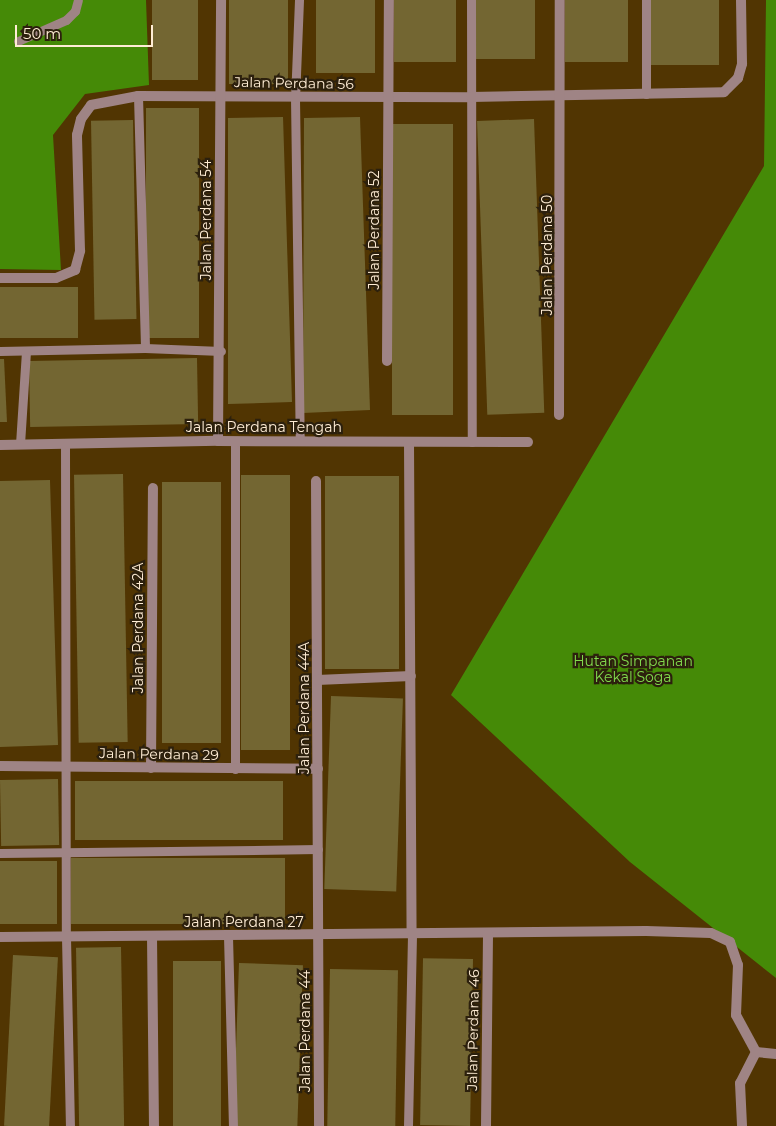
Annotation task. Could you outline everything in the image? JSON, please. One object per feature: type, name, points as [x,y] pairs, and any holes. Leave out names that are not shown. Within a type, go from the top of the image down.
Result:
[{"type":"street","name":"Jalan Perdana 54","points":[[218,441],[221,351],[219,96],[222,0]]},
{"type":"street","name":"Jalan Perdana 52","points":[[387,361],[389,0]]},
{"type":"street","name":"Jalan Perdana 50","points":[[559,416],[560,0]]},
{"type":"street","name":"Jalan Perdana 56","points":[[0,278],[56,278],[75,270],[80,251],[76,158],[81,119],[91,105],[138,96],[389,98],[724,92],[738,78],[742,64],[742,0]]},
{"type":"street","name":"Jalan Perdana Tengah","points":[[0,445],[218,441],[528,442]]},
{"type":"street","points":[[409,442],[412,935]]},
{"type":"street","name":"Jalan Perdana 44A","points":[[316,481],[319,935]]},
{"type":"street","name":"Jalan Perdana 42A","points":[[151,768],[153,488]]},
{"type":"street","points":[[317,680],[411,676]]},
{"type":"street","name":"Jalan Perdana 29","points":[[0,766],[318,769]]},
{"type":"street","name":"Jalan Perdana 27","points":[[0,937],[412,935],[646,930],[711,934],[730,942],[738,965],[736,1015],[756,1052]]},
{"type":"street","name":"Jalan Perdana 46","points":[[486,1126],[488,934]]},
{"type":"street","name":"Jalan Perdana 44","points":[[319,935],[319,1126]]},
{"type":"street","points":[[152,936],[154,1126]]},
{"type":"street","points":[[742,1126],[740,1083],[756,1052],[776,1054]]},
{"type":"lane","points":[[18,41],[66,20],[74,11],[78,0]]},
{"type":"lane","points":[[299,0],[295,98],[300,441]]},
{"type":"lane","points":[[471,0],[472,442]]},
{"type":"lane","points":[[646,0],[646,94]]},
{"type":"lane","points":[[138,96],[146,348]]},
{"type":"lane","points":[[0,351],[146,348],[221,351]]},
{"type":"lane","points":[[20,444],[26,351]]},
{"type":"lane","points":[[235,441],[235,769]]},
{"type":"lane","points":[[65,444],[66,937],[70,1126]]},
{"type":"lane","points":[[0,854],[318,849]]},
{"type":"lane","points":[[408,1126],[412,935]]},
{"type":"lane","points":[[228,936],[233,1126]]},
{"type":"green space","points":[[0,0],[146,0],[149,85],[85,94],[53,135],[61,270],[0,269]]},
{"type":"green space","name":"Hutan Simpanan Kekal Soga","points":[[766,0],[776,0],[776,978],[630,862],[451,695],[764,166]]},
{"type":"building","points":[[152,0],[198,0],[198,80],[152,80]]},
{"type":"building","points":[[229,0],[288,0],[288,84],[229,84]]},
{"type":"building","points":[[316,0],[375,0],[375,73],[316,73]]},
{"type":"building","points":[[394,0],[456,0],[456,62],[394,62]]},
{"type":"building","points":[[473,0],[535,0],[535,59],[473,59]]},
{"type":"building","points":[[565,0],[628,0],[628,62],[565,62]]},
{"type":"building","points":[[648,0],[719,0],[719,65],[648,65]]},
{"type":"building","points":[[146,108],[199,108],[199,338],[146,338]]},
{"type":"building","points":[[283,117],[292,402],[228,404],[228,118]]},
{"type":"building","points":[[360,117],[370,410],[303,413],[304,118]]},
{"type":"building","points":[[534,119],[544,413],[487,415],[477,121]]},
{"type":"building","points":[[133,120],[136,319],[94,320],[91,121]]},
{"type":"building","points":[[392,124],[453,124],[453,415],[392,415]]},
{"type":"building","points":[[0,287],[78,287],[78,338],[0,338]]},
{"type":"building","points":[[197,358],[198,424],[30,427],[29,361]]},
{"type":"building","points":[[0,359],[4,359],[7,422],[0,422]]},
{"type":"building","points":[[123,474],[128,742],[79,743],[74,475]]},
{"type":"building","points":[[241,475],[290,475],[290,750],[241,750]]},
{"type":"building","points":[[325,476],[399,476],[399,669],[325,669]]},
{"type":"building","points":[[50,480],[58,745],[0,747],[0,481]]},
{"type":"building","points":[[162,482],[221,482],[221,743],[162,743]]},
{"type":"building","points":[[331,696],[403,699],[396,891],[324,889]]},
{"type":"building","points":[[58,779],[59,845],[1,846],[0,780]]},
{"type":"building","points":[[75,781],[283,781],[283,840],[75,840]]},
{"type":"building","points":[[71,858],[285,858],[285,924],[71,924]]},
{"type":"building","points":[[0,861],[57,861],[57,924],[0,924]]},
{"type":"building","points":[[121,947],[124,1126],[79,1126],[76,948]]},
{"type":"building","points":[[13,955],[58,957],[49,1126],[4,1126]]},
{"type":"building","points":[[423,958],[473,959],[470,1126],[420,1125]]},
{"type":"building","points":[[173,961],[221,961],[221,1126],[173,1126]]},
{"type":"building","points":[[239,963],[303,965],[297,1126],[233,1126]]},
{"type":"building","points":[[330,969],[398,970],[395,1126],[327,1126]]}]
